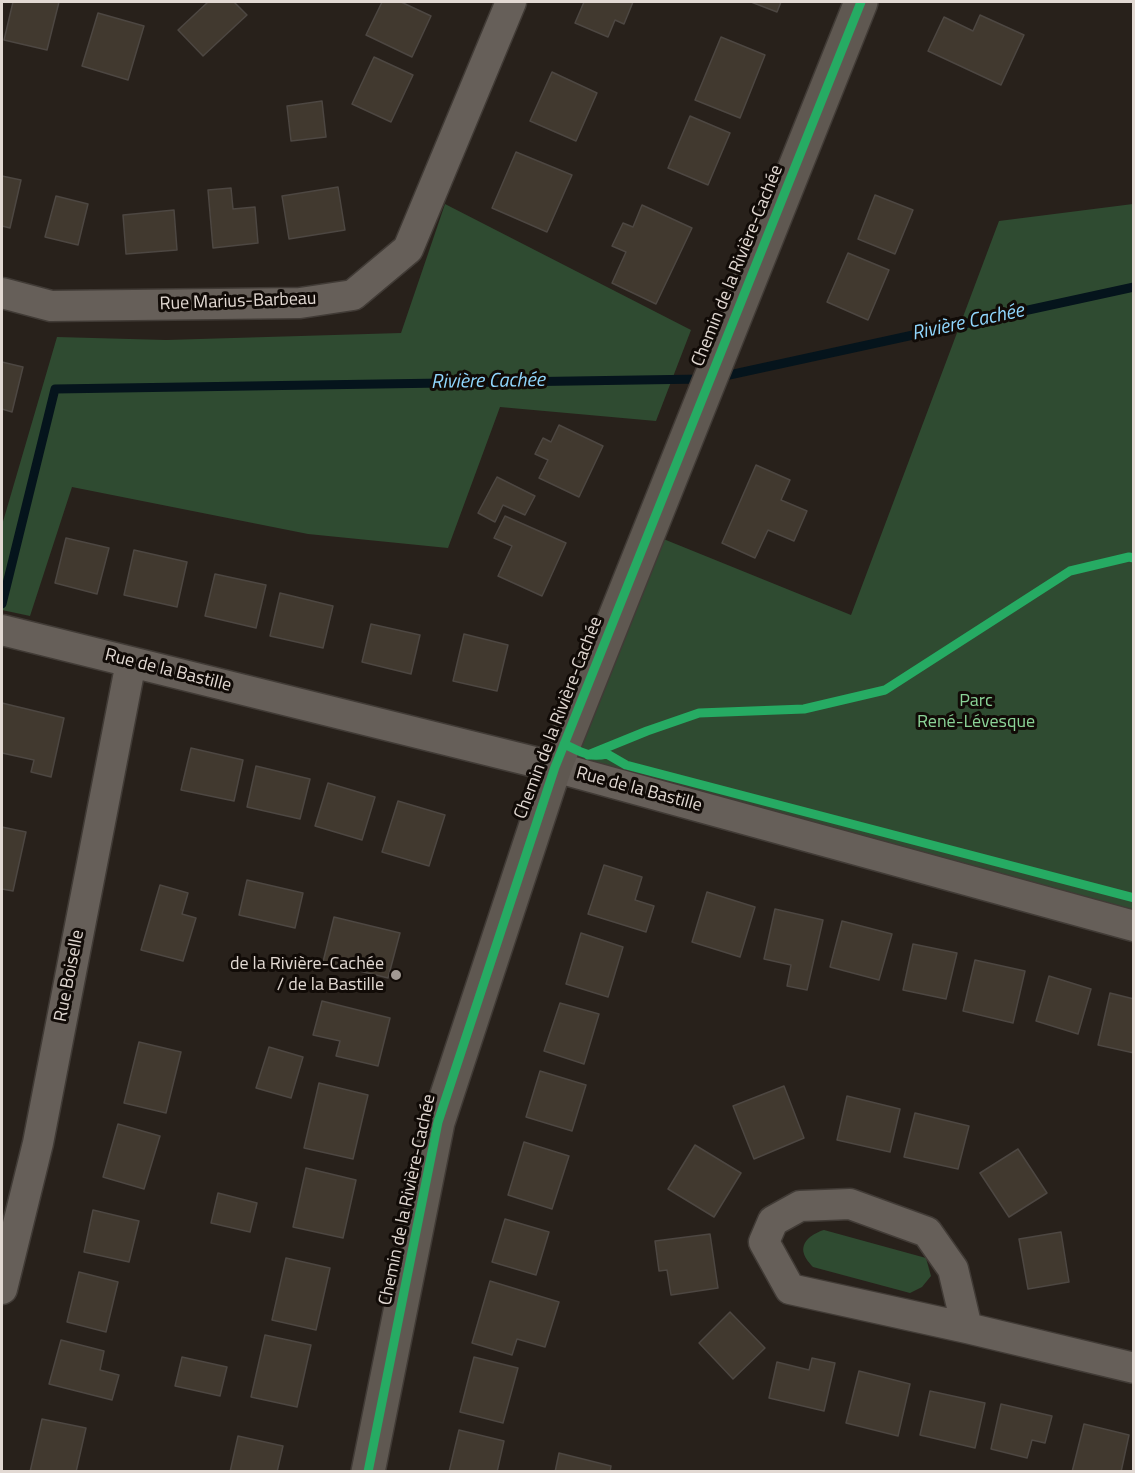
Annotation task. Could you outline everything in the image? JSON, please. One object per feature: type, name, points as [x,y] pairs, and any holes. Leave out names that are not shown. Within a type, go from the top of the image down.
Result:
[{"type":"street","name":"Rue Marius-Barbeau","points":[[2,293],[51,306],[300,303],[353,296],[408,249],[511,2]]},
{"type":"street","name":"Chemin de la Rivière-Cachée","points":[[368,1472],[438,1122],[555,767],[861,2]]},
{"type":"street","name":"Rue de la Bastille","points":[[8,631],[555,767],[1134,926]]},
{"type":"street","name":"Rue Boiselle","points":[[2,1288],[38,1143],[131,662]]},
{"type":"street","points":[[967,1328],[952,1269],[927,1233],[850,1204],[800,1206],[773,1221],[764,1242],[790,1288],[1134,1368]]},
{"type":"green space","points":[[445,204],[691,330],[656,421],[500,407],[448,548],[308,534],[72,487],[30,616],[2,610],[2,525],[57,337],[166,340],[401,333]]},
{"type":"green space","name":"Parc René-Lévesque","points":[[1133,204],[1133,917],[564,764],[661,538],[851,615],[999,221]]},
{"type":"green space","points":[[824,1230],[926,1258],[931,1276],[922,1287],[910,1293],[813,1267],[805,1256],[804,1245],[812,1235]]},
{"type":"building","points":[[13,2],[59,2],[47,50],[4,40]]},
{"type":"building","points":[[208,2],[234,2],[247,15],[203,56],[178,30]]},
{"type":"building","points":[[382,2],[401,2],[431,16],[412,57],[366,35]]},
{"type":"building","points":[[584,2],[633,2],[624,24],[615,20],[608,37],[575,23]]},
{"type":"building","points":[[751,2],[781,2],[777,12]]},
{"type":"building","points":[[98,13],[144,26],[128,80],[82,66]]},
{"type":"building","points":[[980,15],[1024,35],[1001,85],[928,51],[944,17],[973,31]]},
{"type":"building","points":[[721,37],[765,55],[740,118],[695,100]]},
{"type":"building","points":[[374,57],[413,75],[391,122],[352,104]]},
{"type":"building","points":[[552,72],[597,93],[576,141],[530,121]]},
{"type":"building","points":[[322,101],[326,137],[291,141],[287,106]]},
{"type":"building","points":[[690,116],[730,133],[708,185],[668,168]]},
{"type":"building","points":[[516,152],[572,175],[547,232],[492,208]]},
{"type":"building","points":[[2,176],[21,180],[10,228],[2,226]]},
{"type":"building","points":[[338,187],[345,230],[289,239],[282,196]]},
{"type":"building","points":[[231,188],[233,209],[255,207],[258,243],[213,248],[208,190]]},
{"type":"building","points":[[875,195],[913,210],[895,254],[858,239]]},
{"type":"building","points":[[56,196],[88,204],[78,245],[45,237]]},
{"type":"building","points":[[642,205],[692,228],[656,304],[612,283],[626,252],[612,246],[623,223],[633,227]]},
{"type":"building","points":[[174,210],[177,250],[126,254],[123,215]]},
{"type":"building","points":[[848,253],[889,270],[868,320],[827,302]]},
{"type":"building","points":[[2,362],[23,367],[12,412],[2,409]]},
{"type":"building","points":[[559,425],[603,446],[579,497],[539,478],[548,460],[535,454],[543,438],[551,442]]},
{"type":"building","points":[[756,465],[790,480],[781,500],[807,511],[794,541],[768,530],[755,558],[722,543]]},
{"type":"building","points":[[497,477],[535,496],[525,515],[503,505],[495,522],[478,513]]},
{"type":"building","points":[[505,516],[566,543],[542,596],[498,576],[512,546],[494,538]]},
{"type":"building","points":[[66,538],[109,548],[97,594],[55,583]]},
{"type":"building","points":[[134,550],[187,562],[177,607],[124,595]]},
{"type":"building","points":[[215,574],[266,585],[256,628],[205,616]]},
{"type":"building","points":[[280,593],[333,606],[323,648],[270,636]]},
{"type":"building","points":[[371,624],[420,635],[411,674],[362,662]]},
{"type":"building","points":[[464,634],[508,645],[497,691],[453,681]]},
{"type":"building","points":[[2,703],[64,718],[51,777],[31,772],[34,760],[2,753]]},
{"type":"building","points":[[191,748],[243,760],[234,801],[181,790]]},
{"type":"building","points":[[256,766],[310,779],[300,819],[247,807]]},
{"type":"building","points":[[328,783],[375,797],[362,840],[315,826]]},
{"type":"building","points":[[398,801],[445,815],[429,866],[382,852]]},
{"type":"building","points":[[2,827],[26,832],[13,891],[2,889]]},
{"type":"building","points":[[604,865],[642,877],[635,900],[654,906],[646,932],[588,914]]},
{"type":"building","points":[[247,880],[303,893],[295,928],[239,915]]},
{"type":"building","points":[[160,885],[188,893],[182,914],[196,918],[183,961],[141,950]]},
{"type":"building","points":[[707,892],[755,907],[740,957],[692,942]]},
{"type":"building","points":[[775,909],[823,920],[807,990],[787,986],[791,965],[764,959]]},
{"type":"building","points":[[334,917],[400,933],[388,978],[323,962]]},
{"type":"building","points":[[842,921],[892,934],[879,980],[830,967]]},
{"type":"building","points":[[581,933],[623,947],[608,997],[566,984]]},
{"type":"building","points":[[913,944],[957,953],[946,999],[903,990]]},
{"type":"building","points":[[975,960],[1025,971],[1013,1023],[963,1011]]},
{"type":"building","points":[[1049,976],[1091,989],[1078,1034],[1036,1021]]},
{"type":"building","points":[[1110,993],[1134,999],[1134,1053],[1098,1045]]},
{"type":"building","points":[[322,1001],[390,1018],[378,1066],[336,1056],[340,1041],[313,1035]]},
{"type":"building","points":[[560,1003],[599,1014],[584,1064],[544,1051]]},
{"type":"building","points":[[139,1042],[181,1052],[166,1113],[124,1103]]},
{"type":"building","points":[[269,1047],[303,1057],[291,1098],[256,1088]]},
{"type":"building","points":[[540,1071],[586,1085],[572,1131],[526,1117]]},
{"type":"building","points":[[319,1083],[368,1095],[353,1159],[304,1148]]},
{"type":"building","points":[[784,1086],[804,1138],[754,1159],[733,1106]]},
{"type":"building","points":[[847,1096],[900,1109],[890,1152],[837,1140]]},
{"type":"building","points":[[915,1113],[969,1126],[958,1169],[904,1157]]},
{"type":"building","points":[[118,1124],[160,1136],[144,1189],[103,1177]]},
{"type":"building","points":[[524,1142],[569,1156],[552,1209],[508,1195]]},
{"type":"building","points":[[695,1145],[741,1173],[714,1217],[668,1189]]},
{"type":"building","points":[[1018,1149],[1047,1193],[1009,1217],[980,1173]]},
{"type":"building","points":[[306,1168],[356,1180],[343,1238],[293,1227]]},
{"type":"building","points":[[218,1193],[257,1203],[250,1232],[211,1223]]},
{"type":"building","points":[[93,1210],[139,1221],[129,1262],[84,1252]]},
{"type":"building","points":[[505,1219],[549,1232],[536,1275],[492,1262]]},
{"type":"building","points":[[1061,1232],[1069,1282],[1028,1289],[1019,1239]]},
{"type":"building","points":[[710,1234],[718,1288],[671,1295],[667,1270],[659,1271],[655,1241]]},
{"type":"building","points":[[286,1258],[330,1268],[316,1330],[272,1320]]},
{"type":"building","points":[[79,1272],[118,1282],[106,1332],[67,1322]]},
{"type":"building","points":[[490,1281],[559,1302],[545,1347],[517,1339],[512,1355],[472,1343]]},
{"type":"building","points":[[730,1312],[765,1348],[733,1379],[699,1343]]},
{"type":"building","points":[[265,1335],[311,1345],[297,1407],[251,1397]]},
{"type":"building","points":[[61,1340],[104,1351],[100,1370],[119,1375],[112,1400],[49,1384]]},
{"type":"building","points":[[182,1357],[227,1367],[220,1396],[175,1386]]},
{"type":"building","points":[[474,1357],[518,1368],[503,1423],[460,1412]]},
{"type":"building","points":[[812,1358],[835,1363],[824,1411],[769,1398],[777,1362],[809,1370]]},
{"type":"building","points":[[859,1371],[910,1384],[898,1436],[846,1423]]},
{"type":"building","points":[[930,1391],[985,1403],[975,1448],[920,1435]]},
{"type":"building","points":[[1001,1404],[1052,1416],[1045,1443],[1032,1440],[1027,1458],[991,1449]]},
{"type":"building","points":[[42,1419],[86,1428],[76,1472],[30,1472]]},
{"type":"building","points":[[1084,1424],[1129,1435],[1121,1472],[1072,1472]]},
{"type":"building","points":[[459,1430],[504,1441],[497,1472],[449,1472]]},
{"type":"building","points":[[238,1436],[283,1446],[277,1472],[230,1472]]},
{"type":"building","points":[[559,1453],[611,1466],[610,1472],[555,1472]]},
{"type":"waterway","name":"Rivière Cachée","points":[[720,377],[1134,287]]},
{"type":"waterway","name":"Rivière Cachée","points":[[2,604],[55,389],[703,379]]},
{"type":"cycle path","points":[[368,1472],[438,1122],[555,767],[861,2]]},
{"type":"cycle path","points":[[588,755],[699,713],[804,709],[885,690],[1070,571],[1129,557],[1134,558]]},
{"type":"cycle path","points":[[564,744],[590,755],[607,754],[626,765],[1134,898]]},
{"type":"place","name":"de la Rivière-Cachée / de la Bastille","points":[[396,975]]}]
